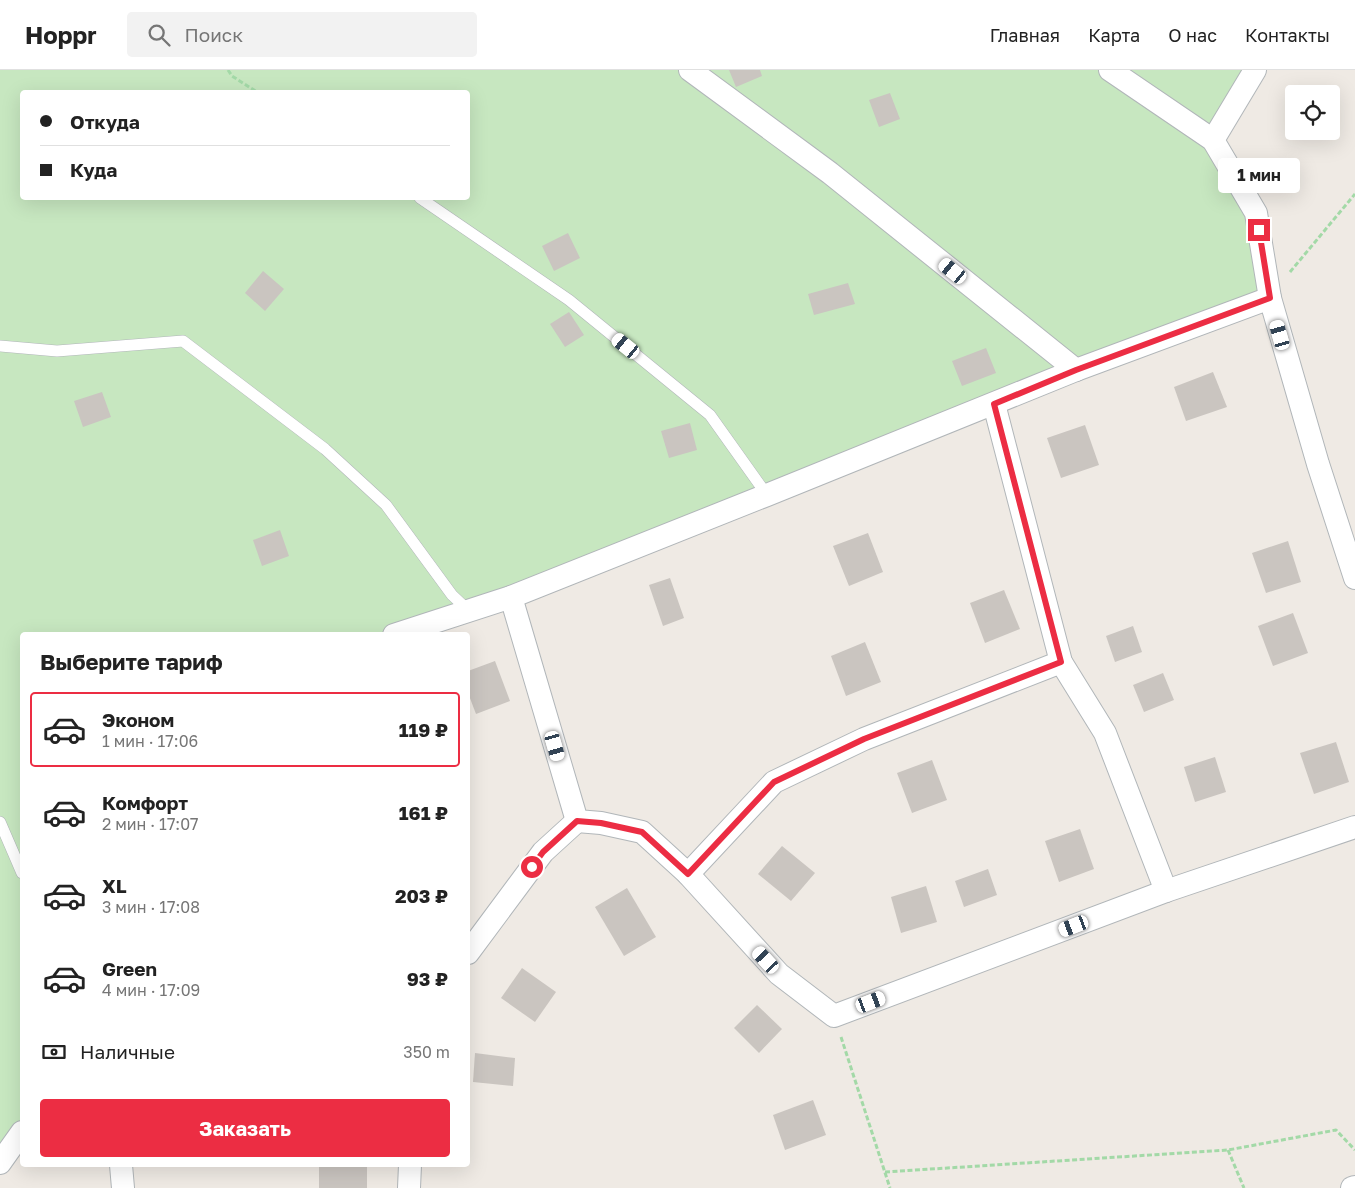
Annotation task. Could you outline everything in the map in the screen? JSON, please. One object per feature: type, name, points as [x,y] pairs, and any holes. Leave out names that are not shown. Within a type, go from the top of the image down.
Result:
[{"type":"street","points":[[690,70],[830,173],[1076,370]]},
{"type":"street","points":[[1110,70],[1213,140],[1256,213],[1270,298],[1318,464],[1355,578]]},
{"type":"street","points":[[1213,140],[1254,70]]},
{"type":"street","points":[[403,632],[511,597],[1076,370],[1270,298]]},
{"type":"street","points":[[994,404],[1061,662],[1105,733],[1166,890]]},
{"type":"street","points":[[511,597],[577,821]]},
{"type":"street","points":[[688,874],[774,782],[864,739],[1061,662]]},
{"type":"street","points":[[470,950],[543,852],[577,821],[601,823],[642,832],[688,874],[780,974],[834,1016],[1166,890],[1355,826]]},
{"type":"street","points":[[0,1163],[20,1135]]},
{"type":"street","points":[[121,1167],[122,1188]]},
{"type":"street","points":[[410,1167],[410,1188]]},
{"type":"lane","points":[[423,200],[569,300],[710,415],[767,495]]},
{"type":"lane","points":[[0,346],[57,351],[183,341],[326,449],[386,505],[452,595],[469,611]]},
{"type":"lane","points":[[0,822],[20,868]]},
{"type":"path","points":[[228,70],[232,76],[255,90]]},
{"type":"path","points":[[1270,298],[1294,266],[1355,194]]},
{"type":"path","points":[[834,1016],[890,1188]]},
{"type":"path","points":[[884,1172],[1228,1150],[1336,1130],[1355,1150]]},
{"type":"path","points":[[1228,1150],[1244,1188]]},
{"type":"green space","points":[[0,70],[1263,70],[1213,140],[1256,213],[1270,298],[402,632],[20,632],[20,1135],[0,1163]]},
{"type":"building","points":[[729,70],[760,70],[762,76],[736,87]]},
{"type":"building","points":[[890,93],[900,119],[879,127],[869,100]]},
{"type":"building","points":[[568,233],[580,258],[554,271],[542,246]]},
{"type":"building","points":[[263,271],[284,289],[265,311],[245,293]]},
{"type":"building","points":[[848,283],[855,304],[814,315],[808,294]]},
{"type":"building","points":[[569,312],[584,335],[565,347],[550,324]]},
{"type":"building","points":[[986,348],[996,373],[962,386],[952,361]]},
{"type":"building","points":[[1213,372],[1227,407],[1186,421],[1174,387]]},
{"type":"building","points":[[102,392],[111,417],[83,427],[74,401]]},
{"type":"building","points":[[690,423],[697,450],[669,458],[661,431]]},
{"type":"building","points":[[1085,425],[1099,465],[1061,478],[1047,438]]},
{"type":"building","points":[[280,530],[289,556],[262,566],[253,540]]},
{"type":"building","points":[[868,533],[883,572],[849,586],[833,546]]},
{"type":"building","points":[[1288,541],[1301,582],[1266,593],[1252,553]]},
{"type":"building","points":[[670,578],[684,618],[663,626],[649,585]]},
{"type":"building","points":[[1004,590],[1020,629],[985,643],[970,603]]},
{"type":"building","points":[[1293,613],[1308,653],[1273,666],[1258,626]]},
{"type":"building","points":[[1133,626],[1142,652],[1115,662],[1106,636]]},
{"type":"building","points":[[865,642],[881,682],[846,696],[831,656]]},
{"type":"building","points":[[495,661],[510,701],[476,714],[470,698],[470,670]]},
{"type":"building","points":[[1163,673],[1174,700],[1144,712],[1133,685]]},
{"type":"building","points":[[1336,742],[1349,782],[1314,794],[1300,753]]},
{"type":"building","points":[[1215,757],[1226,792],[1195,802],[1184,767]]},
{"type":"building","points":[[932,760],[947,800],[912,813],[897,773]]},
{"type":"building","points":[[1080,829],[1094,869],[1059,882],[1045,841]]},
{"type":"building","points":[[782,846],[815,873],[791,901],[758,874]]},
{"type":"building","points":[[988,869],[997,895],[964,907],[955,881]]},
{"type":"building","points":[[926,886],[937,922],[901,933],[891,897]]},
{"type":"building","points":[[627,888],[656,937],[624,956],[595,907]]},
{"type":"building","points":[[522,968],[556,992],[535,1022],[501,998]]},
{"type":"building","points":[[757,1005],[782,1029],[759,1053],[734,1028]]},
{"type":"building","points":[[475,1053],[515,1058],[513,1086],[473,1082]]},
{"type":"building","points":[[813,1100],[826,1135],[785,1150],[773,1115]]},
{"type":"building","points":[[319,1167],[367,1167],[367,1188],[319,1188]]},
{"type":"route","points":[[532,867],[543,852],[577,821],[601,823],[642,832],[688,874],[774,782],[864,739],[1061,662],[994,404],[1076,370],[1270,298],[1259,230]]}]
